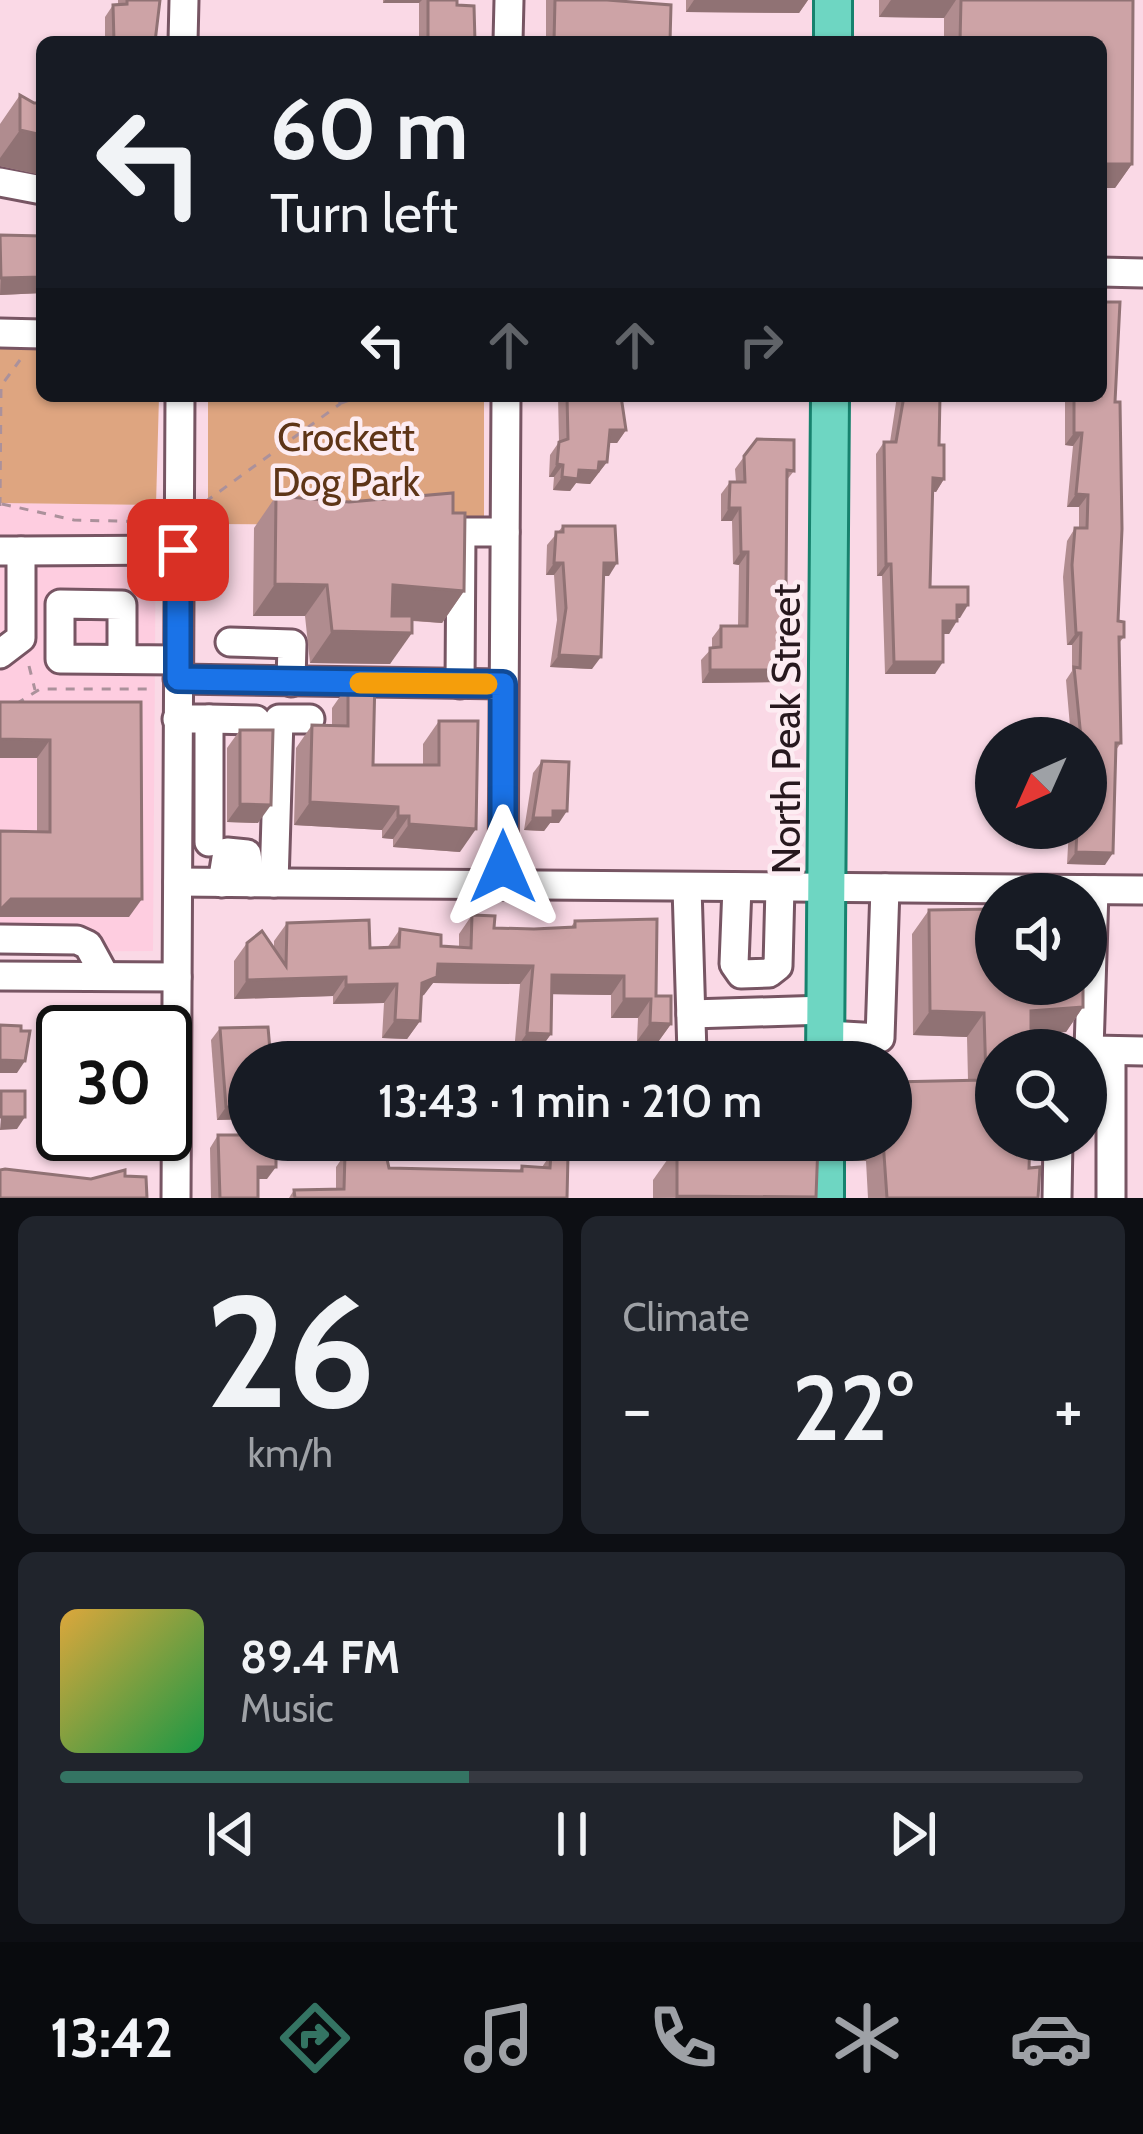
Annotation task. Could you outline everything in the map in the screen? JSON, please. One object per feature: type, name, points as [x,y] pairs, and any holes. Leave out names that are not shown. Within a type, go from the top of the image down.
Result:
[{"type":"main road","points":[[833,0],[833,36]]},
{"type":"main road","name":"North Peak Street","points":[[826,1036],[830,402]]},
{"type":"main road","points":[[825,1161],[825,1198]]},
{"type":"street","points":[[183,36],[184,0]]},
{"type":"street","points":[[508,36],[509,0]]},
{"type":"street","points":[[0,182],[36,189]]},
{"type":"street","points":[[1107,272],[1143,273]]},
{"type":"street","points":[[0,333],[34,344]]},
{"type":"street","points":[[176,1198],[177,719],[170,676],[180,402]]},
{"type":"street","points":[[503,885],[506,402]]},
{"type":"street","points":[[460,684],[461,532],[505,532]]},
{"type":"street","points":[[10,657],[21,638],[10,551],[178,550]]},
{"type":"street","points":[[230,642],[292,644],[291,682]]},
{"type":"street","points":[[122,659],[170,676],[503,684]]},
{"type":"street","points":[[177,719],[256,721]]},
{"type":"street","points":[[208,719],[222,883]]},
{"type":"street","points":[[262,883],[279,719],[310,719]]},
{"type":"street","points":[[177,841],[247,854],[262,883]]},
{"type":"street","points":[[178,882],[975,889]]},
{"type":"street","points":[[687,886],[692,1041]]},
{"type":"street","points":[[737,887],[734,964],[741,974],[769,973],[778,966],[780,887]]},
{"type":"street","points":[[691,1013],[826,1036],[880,1038],[885,888]]},
{"type":"street","points":[[1107,890],[1143,890]]},
{"type":"street","points":[[0,940],[77,940],[88,945],[105,976]]},
{"type":"street","points":[[0,976],[177,977]]},
{"type":"street","points":[[1107,1050],[1143,1052]]},
{"type":"street","points":[[1107,1154],[1112,1198]]},
{"type":"street","points":[[1057,1198],[1058,1161]]},
{"type":"path","points":[[34,344],[0,385],[0,505],[74,520],[154,523]]},
{"type":"path","points":[[203,503],[346,402]]},
{"type":"path","points":[[10,657],[33,672],[35,690]]},
{"type":"path","points":[[10,705],[35,690],[170,676]]},
{"type":"shaded area","points":[[0,503],[156,505],[153,951],[0,952]]},
{"type":"green space","points":[[0,347],[36,347],[36,402],[159,402],[156,505],[0,503]]},
{"type":"green space","name":"Crockett Dog Park","points":[[208,402],[484,402],[484,525],[208,524]]},
{"type":"building","points":[[127,0],[160,0],[156,36],[114,36],[113,5],[127,4]]},
{"type":"building","points":[[428,0],[457,0],[457,5],[474,6],[475,36],[428,36]]},
{"type":"building","points":[[555,0],[671,5],[670,36],[554,36]]},
{"type":"building","points":[[961,0],[1133,0],[1132,164],[1107,164],[1107,36],[960,36]]},
{"type":"building","points":[[20,95],[36,103],[36,134],[20,130]]},
{"type":"building","points":[[0,235],[36,236],[36,277],[1,278]]},
{"type":"building","points":[[1107,302],[1120,302],[1115,402],[1120,402],[1122,529],[1118,621],[1124,622],[1124,637],[1119,637],[1121,743],[1116,743],[1113,853],[1076,852],[1107,849],[1107,717],[1079,717],[1074,667],[1080,668],[1081,633],[1076,633],[1072,565],[1075,528],[1087,528],[1088,495],[1076,494],[1082,433],[1074,433],[1074,402],[1107,402]]},
{"type":"building","points":[[567,402],[622,402],[626,430],[610,430],[607,462],[599,462],[598,471],[579,470],[578,479],[562,477],[563,465],[557,464],[559,442],[568,439]]},
{"type":"building","points":[[903,402],[940,402],[944,479],[933,478],[930,587],[968,587],[968,605],[957,605],[957,621],[943,621],[943,662],[894,662],[884,442],[896,442]]},
{"type":"building","points":[[757,439],[794,440],[794,471],[787,470],[786,590],[792,590],[789,670],[710,670],[710,648],[721,647],[721,626],[747,626],[748,552],[741,552],[740,508],[729,508],[730,482],[745,482],[744,456]]},
{"type":"building","points":[[453,493],[453,513],[465,513],[464,591],[393,585],[392,616],[412,616],[412,633],[332,631],[327,585],[275,584],[276,496],[349,502]]},
{"type":"building","points":[[563,526],[615,526],[617,563],[604,563],[601,657],[559,655],[566,608],[563,563],[554,563],[556,532],[563,532]]},
{"type":"building","points":[[358,677],[375,677],[373,765],[439,765],[439,721],[478,721],[476,829],[409,824],[409,816],[398,816],[398,807],[310,802],[312,725],[348,726],[348,685],[358,686]]},
{"type":"building","points":[[0,702],[141,702],[142,899],[11,899],[0,910],[0,831],[50,832],[50,740],[0,739]]},
{"type":"building","points":[[240,730],[273,730],[271,805],[240,804]]},
{"type":"building","points":[[542,761],[569,762],[567,811],[553,811],[553,818],[533,818]]},
{"type":"building","points":[[975,909],[975,1005],[1083,1007],[1031,1011],[1031,1029],[984,1029],[984,1013],[930,1011],[929,910]]},
{"type":"building","points":[[472,915],[495,916],[494,928],[534,929],[575,927],[575,921],[657,919],[656,996],[671,996],[671,1024],[650,1023],[651,999],[624,999],[624,976],[552,975],[551,1034],[527,1033],[533,966],[438,964],[437,977],[422,983],[420,1021],[395,1020],[397,984],[346,985],[346,977],[247,980],[247,943],[262,931],[286,966],[287,923],[369,920],[370,948],[399,947],[400,929],[441,935],[441,946],[471,948]]},
{"type":"building","points":[[0,1025],[30,1031],[25,1061],[0,1060]]},
{"type":"building","points":[[268,1027],[269,1041],[228,1041],[228,1107],[226,1107],[220,1028]]},
{"type":"building","points":[[975,1080],[975,1161],[1029,1161],[1029,1168],[1040,1167],[1038,1198],[887,1198],[884,1161],[912,1161],[912,1082]]},
{"type":"building","points":[[1,1091],[25,1091],[25,1117],[1,1117]]},
{"type":"building","points":[[218,1135],[228,1135],[228,1161],[276,1161],[276,1167],[258,1167],[258,1198],[220,1198]]},
{"type":"building","points":[[345,1161],[387,1161],[389,1168],[522,1171],[522,1166],[550,1168],[550,1161],[568,1161],[567,1198],[295,1198],[294,1190],[344,1189]]},
{"type":"building","points":[[677,1161],[817,1161],[816,1197],[677,1196]]},
{"type":"building","points":[[0,1170],[91,1179],[125,1170],[125,1176],[146,1177],[147,1198],[0,1198]]},
{"type":"slow traffic","points":[[360,683],[487,684]]},
{"type":"route","points":[[178,550],[178,679],[503,684],[503,867]]}]
